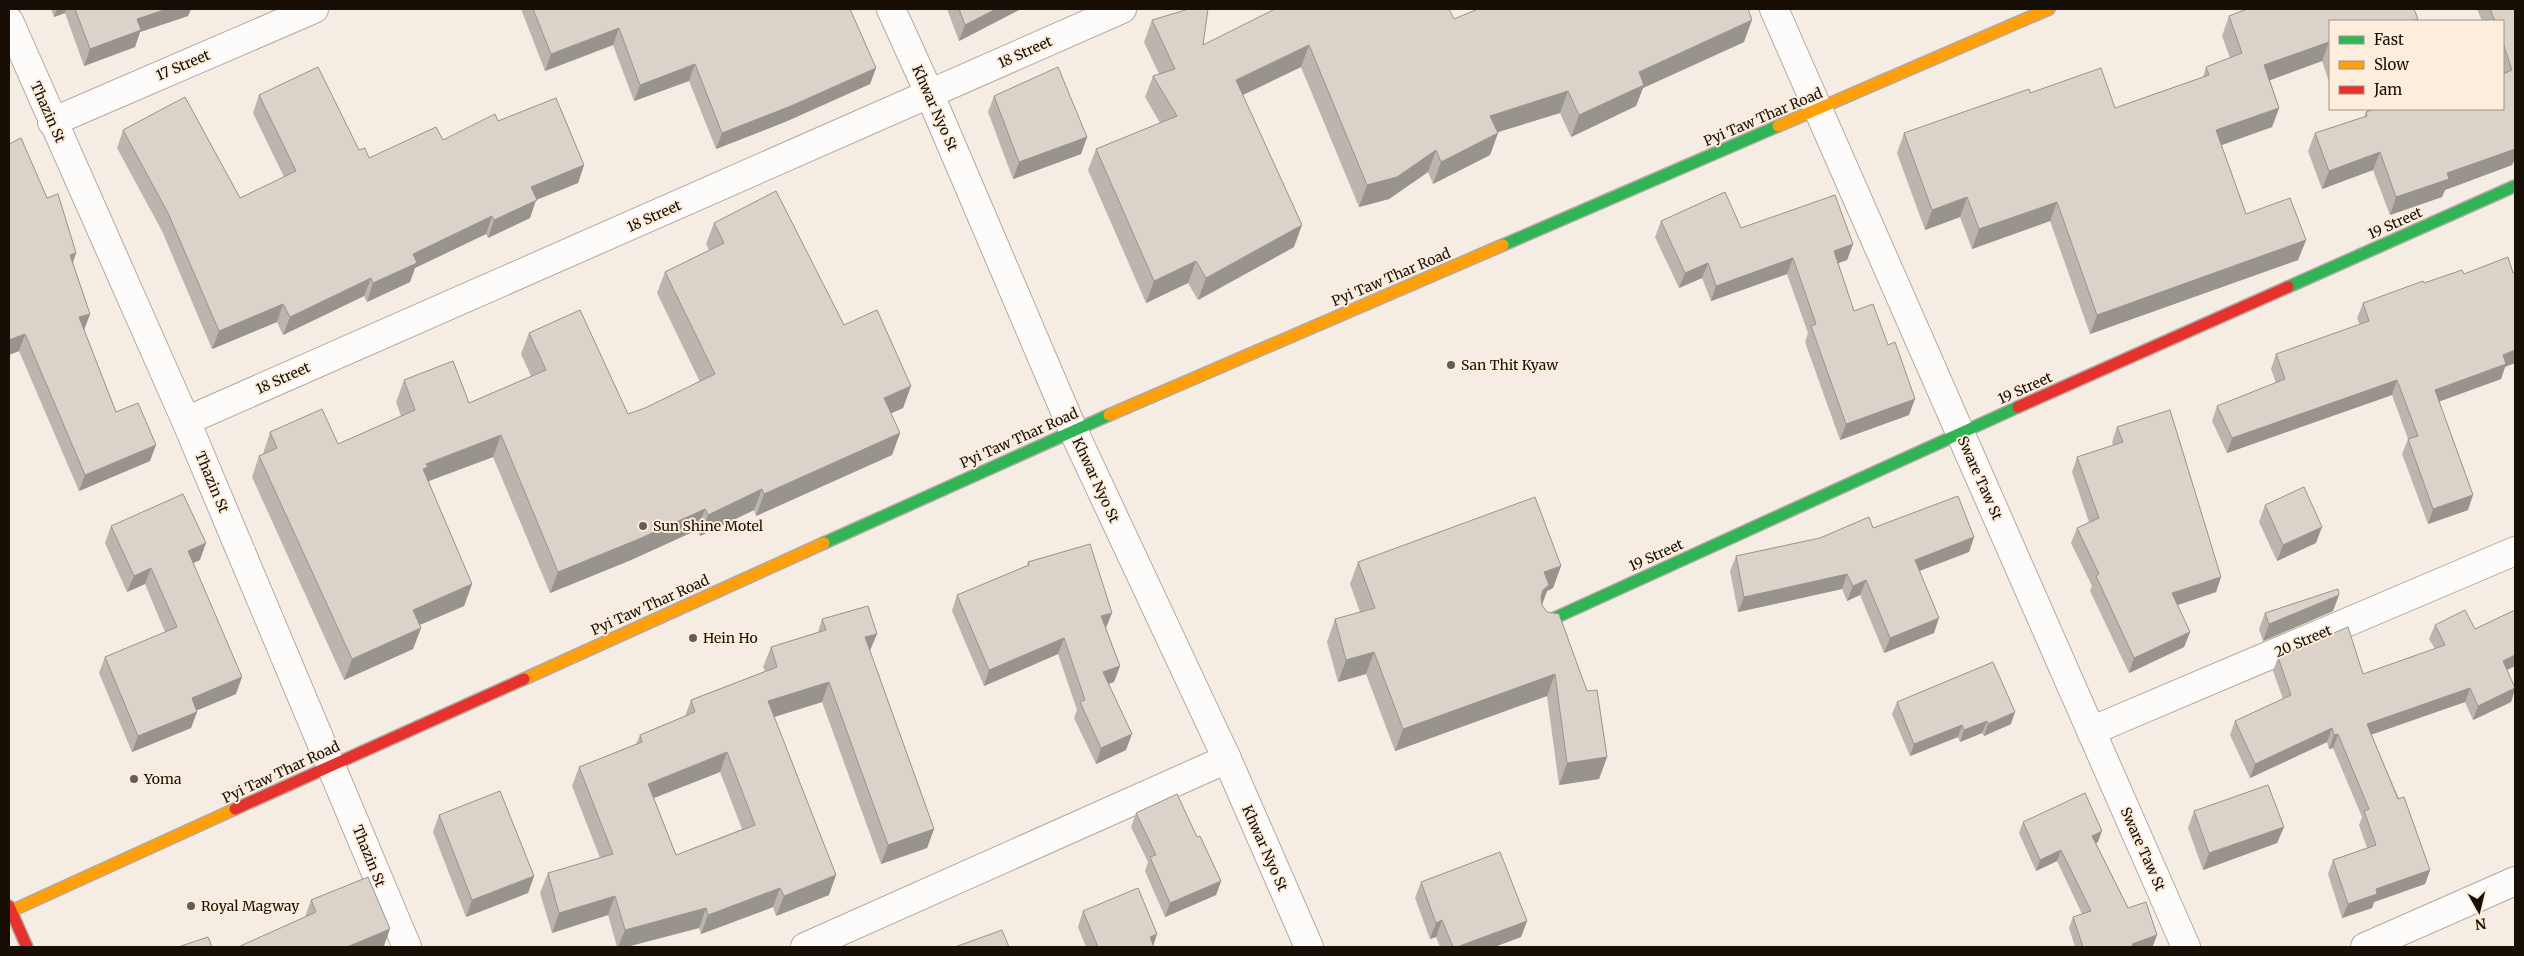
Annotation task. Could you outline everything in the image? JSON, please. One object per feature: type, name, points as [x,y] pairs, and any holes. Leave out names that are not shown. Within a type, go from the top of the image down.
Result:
[{"type":"street","name":"17 Street","points":[[52,122],[314,9]]},
{"type":"street","name":"Khwar Nyo St","points":[[891,9],[930,95],[1073,430],[1227,759],[1309,947]]},
{"type":"street","name":"18 Street","points":[[186,421],[1122,9]]},
{"type":"street","name":"Sware Taw St","points":[[1774,9],[2186,947]]},
{"type":"street","name":"Pyi Taw Thar Road","points":[[10,910],[1073,430],[2049,9]]},
{"type":"street","name":"Thazin St","points":[[9,22],[186,421],[407,947]]},
{"type":"street","name":"19 Street","points":[[1548,621],[1960,433],[2515,186]]},
{"type":"street","name":"20 Street","points":[[2091,731],[2515,551]]},
{"type":"street","points":[[805,947],[1227,759]]},
{"type":"street","points":[[2365,947],[2515,881]]},
{"type":"street","points":[[10,910],[27,947]]},
{"type":"building","points":[[75,9],[167,9],[137,19],[141,30],[90,49]]},
{"type":"building","points":[[533,9],[850,9],[876,68],[791,106],[722,133],[695,64],[640,85],[619,28],[551,54]]},
{"type":"building","points":[[959,9],[996,9],[965,25]]},
{"type":"building","points":[[1189,9],[1208,9],[1203,45],[1275,9],[1449,9],[1454,19],[1478,9],[1748,9],[1752,20],[1639,72],[1644,85],[1579,115],[1568,91],[1490,116],[1498,133],[1441,162],[1436,150],[1397,177],[1367,185],[1309,45],[1236,80],[1302,225],[1206,278],[1196,261],[1154,281],[1096,149],[1177,116],[1153,76],[1175,69],[1152,20]]},
{"type":"building","points":[[2247,9],[2414,9],[2418,19],[2329,20],[2329,42],[2264,65],[2279,108],[2216,130],[2246,214],[2290,198],[2306,240],[2097,315],[2057,202],[1979,229],[1967,197],[1932,210],[1904,133],[2029,89],[2030,93],[2101,68],[2115,108],[2209,75],[2206,67],[2242,53],[2229,16]]},
{"type":"building","points":[[2490,9],[2515,9],[2515,149],[2447,173],[2449,179],[2396,197],[2380,152],[2329,171],[2315,133],[2367,116],[2366,112],[2371,110],[2504,110],[2504,74],[2512,70],[2504,46],[2504,20],[2495,20]]},
{"type":"building","points":[[318,67],[359,150],[365,148],[369,158],[436,127],[443,140],[495,114],[498,121],[556,98],[584,165],[531,187],[537,200],[494,220],[492,216],[413,254],[417,263],[373,283],[371,278],[290,317],[283,304],[219,331],[168,213],[123,130],[185,97],[240,198],[296,171],[259,95]]},
{"type":"building","points":[[1058,67],[1087,137],[1019,162],[994,96]]},
{"type":"building","points":[[21,138],[47,198],[58,194],[76,253],[70,255],[90,314],[79,317],[116,412],[138,403],[156,445],[85,475],[25,334],[9,340],[9,144]]},
{"type":"building","points":[[776,191],[844,325],[877,310],[911,386],[884,398],[900,433],[764,494],[762,489],[708,515],[705,509],[639,539],[558,572],[501,435],[426,464],[428,467],[423,469],[472,584],[413,610],[421,628],[352,659],[259,456],[277,448],[270,432],[322,409],[338,444],[415,410],[404,380],[453,361],[469,403],[546,370],[529,333],[580,310],[628,414],[645,408],[715,374],[665,272],[724,243],[714,223]]},
{"type":"building","points":[[1725,192],[1741,228],[1835,195],[1853,244],[1834,251],[1854,311],[1873,304],[1888,345],[1895,342],[1915,399],[1846,424],[1811,326],[1816,324],[1793,258],[1716,286],[1708,263],[1685,273],[1661,221]]},
{"type":"building","points":[[2508,257],[2513,273],[2515,272],[2515,350],[2503,355],[2506,364],[2435,390],[2473,495],[2433,509],[2408,439],[2418,436],[2397,380],[2232,438],[2217,406],[2285,379],[2276,354],[2369,321],[2363,303],[2423,281],[2424,283],[2462,270],[2464,274]]},
{"type":"building","points":[[2170,410],[2221,577],[2172,593],[2190,632],[2134,658],[2096,576],[2099,574],[2077,528],[2099,518],[2077,457],[2123,442],[2117,427]]},
{"type":"building","points":[[2304,487],[2322,527],[2283,545],[2265,505]]},
{"type":"building","points":[[183,494],[206,543],[188,551],[242,677],[192,698],[197,712],[138,736],[105,657],[177,627],[151,568],[134,576],[111,526]]},
{"type":"building","points":[[1958,496],[1974,537],[1915,560],[1939,618],[1890,638],[1866,580],[1853,586],[1847,574],[1744,597],[1736,556],[1820,538],[1869,517],[1873,528]]},
{"type":"building","points":[[1535,497],[1561,566],[1544,572],[1549,585],[1543,590],[1541,597],[1542,605],[1547,612],[1559,614],[1587,691],[1597,690],[1607,757],[1567,763],[1555,674],[1403,729],[1374,652],[1346,660],[1335,619],[1375,608],[1358,562]]},
{"type":"building","points":[[1090,544],[1112,613],[1101,616],[1120,666],[1103,672],[1132,734],[1101,748],[1080,702],[1085,700],[1064,638],[989,670],[957,595],[1029,565],[1028,562]]},
{"type":"building","points":[[2338,589],[2339,595],[2269,624],[2265,613]]},
{"type":"building","points":[[868,606],[877,634],[865,637],[934,829],[888,845],[829,682],[768,701],[836,875],[784,896],[780,888],[708,915],[706,908],[625,930],[615,896],[559,913],[548,873],[613,854],[579,767],[642,742],[640,735],[695,712],[691,700],[777,667],[771,647],[826,630],[822,619]],"holes":[[[727,752],[755,825],[676,855],[648,784]]]},
{"type":"building","points":[[2465,610],[2475,629],[2515,610],[2515,655],[2503,661],[2515,688],[2478,706],[2470,688],[2367,724],[2398,799],[2404,797],[2430,870],[2376,889],[2377,894],[2348,904],[2333,860],[2376,845],[2364,811],[2369,809],[2338,734],[2334,735],[2332,728],[2255,764],[2235,721],[2291,695],[2278,657],[2348,627],[2363,674],[2445,645],[2435,625]]},
{"type":"building","points":[[1993,662],[2015,712],[1988,724],[1987,721],[1964,730],[1962,725],[1914,744],[1897,702]]},
{"type":"building","points":[[2268,785],[2284,827],[2209,853],[2194,811]]},
{"type":"building","points":[[500,791],[534,876],[472,900],[439,815]]},
{"type":"building","points":[[2085,793],[2102,831],[2092,836],[2128,908],[2146,902],[2157,935],[2132,944],[2133,947],[2083,947],[2073,917],[2091,911],[2061,850],[2040,860],[2023,822]]},
{"type":"building","points":[[1177,794],[1197,837],[1200,836],[1221,881],[1170,903],[1150,857],[1156,855],[1136,813]]},
{"type":"building","points":[[1500,852],[1527,921],[1453,947],[1442,920],[1436,923],[1421,882]]},
{"type":"building","points":[[368,877],[390,929],[347,947],[238,947],[316,912],[311,900]]},
{"type":"building","points":[[1138,888],[1157,934],[1150,937],[1154,947],[1098,947],[1083,911]]},
{"type":"building","points":[[1002,930],[1009,947],[955,947]]},
{"type":"building","points":[[208,937],[212,947],[178,947]]},
{"type":"traffic: fast","points":[[1503,245],[1778,126]]},
{"type":"traffic: fast","points":[[2288,287],[2515,186]]},
{"type":"traffic: fast","points":[[1548,621],[2018,407]]},
{"type":"traffic: fast","points":[[824,543],[1109,415]]},
{"type":"traffic: slow","points":[[1778,126],[2049,9]]},
{"type":"traffic: slow","points":[[1109,415],[1503,245]]},
{"type":"traffic: slow","points":[[524,679],[824,543]]},
{"type":"traffic: slow","points":[[9,912],[235,809]]},
{"type":"traffic: jam","points":[[2018,407],[2288,287]]},
{"type":"traffic: jam","points":[[235,809],[524,679]]},
{"type":"traffic: jam","points":[[9,906],[27,947]]},
{"type":"place","name":"San Thit Kyaw","points":[[1451,365]]},
{"type":"place","name":"Sun Shine Motel","points":[[643,526]]},
{"type":"place","name":"Hein Ho","points":[[693,638]]},
{"type":"place","name":"Yoma","points":[[134,779]]},
{"type":"place","name":"Royal Magway","points":[[191,906]]}]
